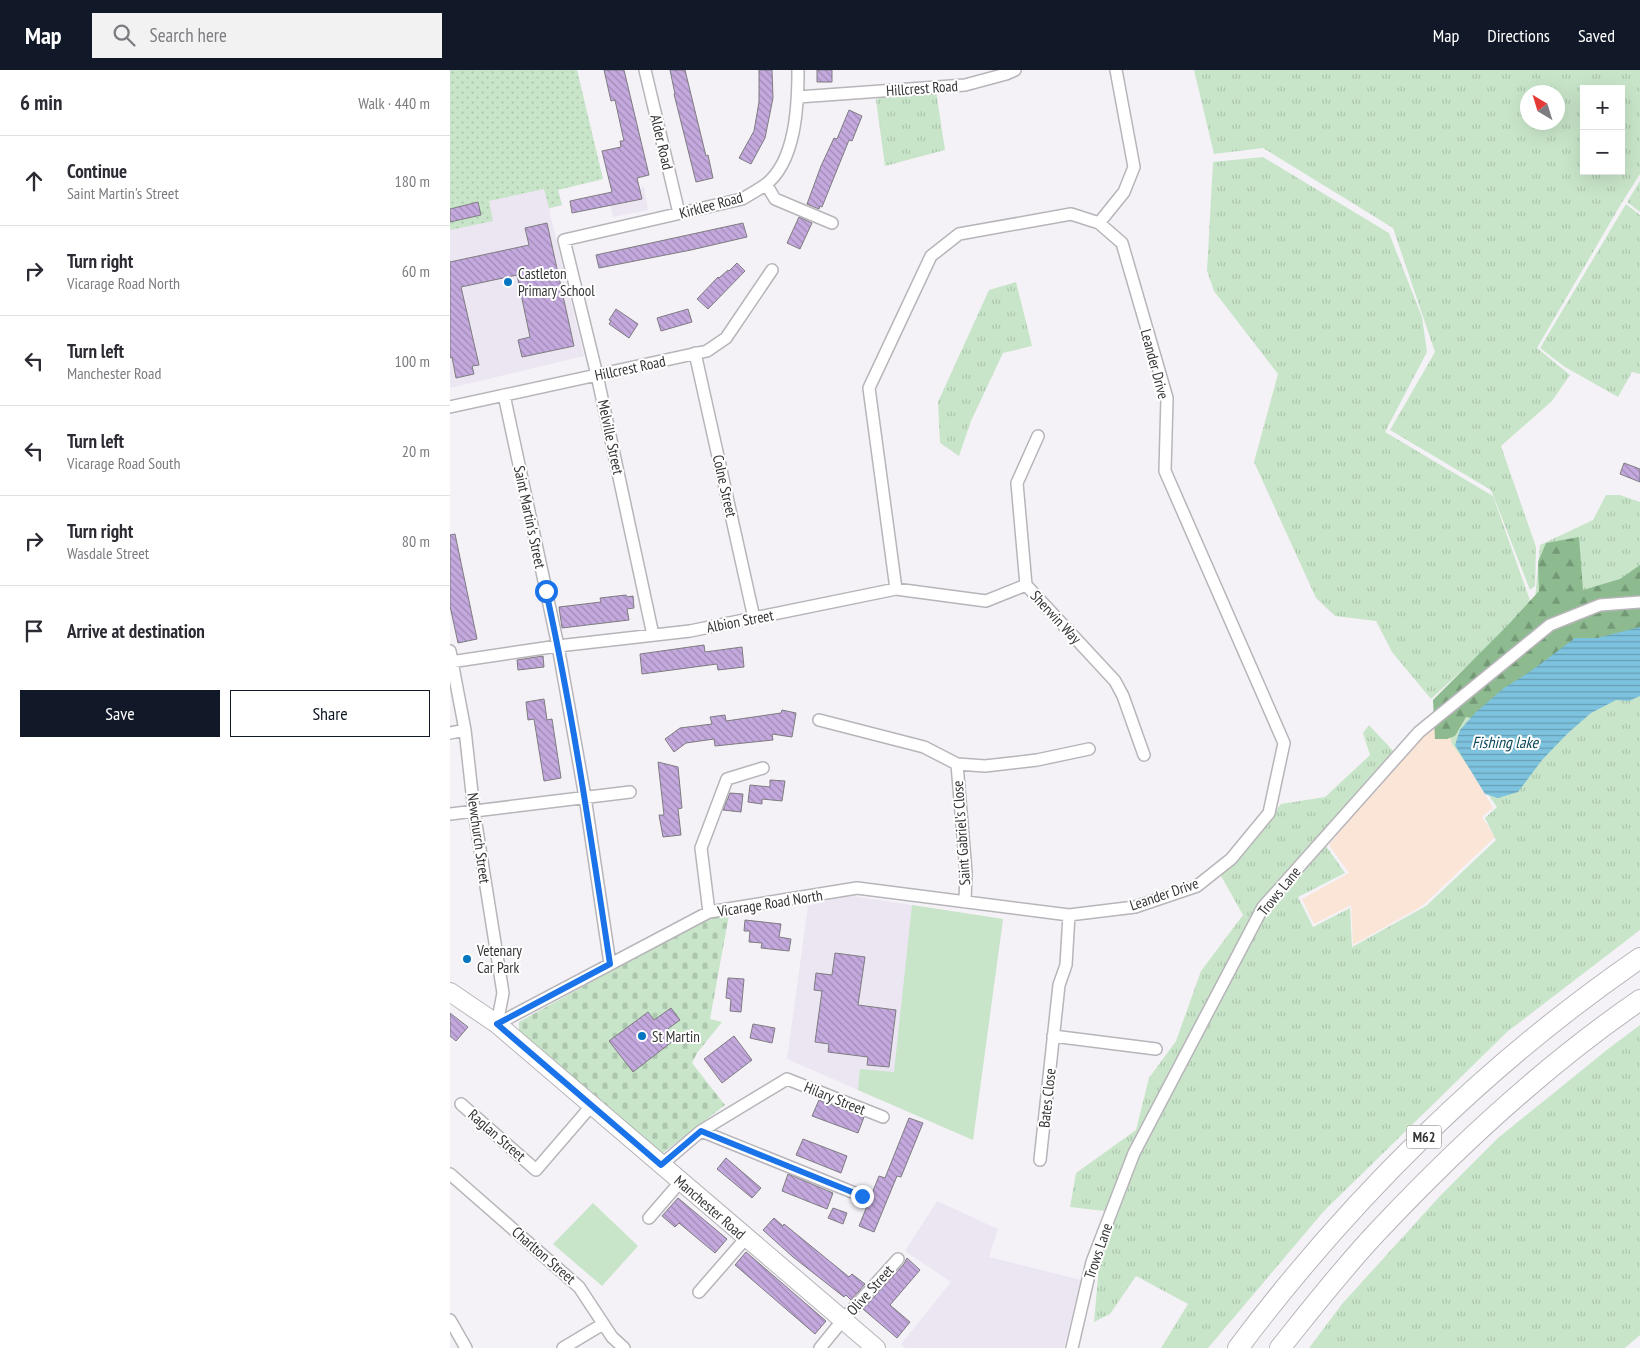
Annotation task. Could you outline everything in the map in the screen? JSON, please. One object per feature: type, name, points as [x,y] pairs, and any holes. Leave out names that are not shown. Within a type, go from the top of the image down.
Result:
[{"type":"highway","name":"M62","points":[[1238,1348],[1303,1266],[1354,1208],[1443,1118],[1522,1048],[1605,982],[1640,958]]},
{"type":"highway","name":"M62","points":[[1280,1348],[1328,1288],[1377,1232],[1464,1144],[1544,1074],[1640,1000]]},
{"type":"main road","name":"Manchester Road","points":[[450,992],[497,1024],[876,1348]]},
{"type":"street","name":"Alder Road","points":[[645,70],[679,213]]},
{"type":"street","name":"Kirklee Road","points":[[564,240],[742,199],[766,184],[783,164],[795,126],[798,70]]},
{"type":"street","name":"Hillcrest Road","points":[[798,96],[965,84],[1015,70]]},
{"type":"street","points":[[1099,224],[1124,192],[1134,167],[1116,70]]},
{"type":"street","points":[[766,184],[775,199],[832,223]]},
{"type":"street","name":"Leander Drive","points":[[896,589],[869,388],[932,256],[959,234],[1071,214],[1099,224],[1122,243],[1166,398],[1165,471],[1284,743],[1270,813],[1231,859],[1197,886],[1135,907],[1068,915]]},
{"type":"street","name":"Melville Street","points":[[564,240],[597,375],[653,635]]},
{"type":"street","name":"Hillcrest Road","points":[[450,407],[707,351],[726,338],[772,270]]},
{"type":"street","name":"Colne Street","points":[[695,353],[754,618]]},
{"type":"street","name":"Saint Martin's Street","points":[[504,395],[558,646],[585,797],[610,964]]},
{"type":"street","name":"Sherwin Way","points":[[1038,436],[1018,483],[1026,585],[1115,681],[1123,696],[1144,755]]},
{"type":"street","name":"Albion Street","points":[[451,659],[690,631],[896,589],[986,601],[1026,585]]},
{"type":"street","name":"Trows Lane","points":[[1072,1348],[1092,1262],[1134,1153],[1263,907],[1419,732],[1550,625],[1600,605],[1640,602]]},
{"type":"street","name":"Newchurch Street","points":[[451,659],[465,730],[474,810],[503,993],[497,1024]]},
{"type":"street","name":"Saint Gabriel's Close","points":[[819,720],[924,747],[957,764],[985,766],[1037,760],[1089,749]]},
{"type":"street","points":[[450,732],[465,730]]},
{"type":"street","name":"Saint Gabriel's Close","points":[[957,764],[966,872],[965,902]]},
{"type":"street","points":[[709,912],[700,848],[727,779],[763,768]]},
{"type":"street","points":[[450,814],[630,792]]},
{"type":"street","name":"Vicarage Road North","points":[[497,1024],[709,912],[857,888],[1068,915]]},
{"type":"street","name":"Bates Close","points":[[1040,1160],[1058,985],[1066,966],[1068,915]]},
{"type":"street","points":[[1053,1036],[1156,1049]]},
{"type":"street","name":"Hilary Street","points":[[701,1131],[787,1078],[883,1117]]},
{"type":"street","name":"Raglan Street","points":[[461,1104],[536,1170],[592,1105]]},
{"type":"street","points":[[661,1165],[701,1131],[862,1196]]},
{"type":"street","name":"Charlton Street","points":[[450,1174],[579,1287],[612,1337],[624,1348]]},
{"type":"street","points":[[649,1218],[681,1182]]},
{"type":"street","points":[[699,1292],[746,1238]]},
{"type":"street","name":"Olive Street","points":[[820,1348],[842,1320],[898,1259]]},
{"type":"street","points":[[450,1320],[466,1348]]},
{"type":"street","points":[[563,1348],[603,1324]]},
{"type":"shaded area","name":"Castleton Primary School","points":[[450,70],[577,70],[603,179],[558,190],[562,205],[549,209],[584,356],[450,388]]},
{"type":"shaded area","points":[[644,187],[648,210],[613,217],[608,194]]},
{"type":"shaded area","points":[[1441,720],[1493,808],[1482,817],[1495,837],[1422,906],[1353,945],[1351,905],[1314,924],[1302,899],[1349,873],[1329,845],[1382,778]]},
{"type":"shaded area","points":[[846,895],[1003,919],[973,1140],[787,1059],[808,906]]},
{"type":"shaded area","points":[[937,1201],[998,1229],[989,1257],[1081,1280],[1064,1348],[906,1348],[901,1344],[951,1282],[905,1251]]},
{"type":"green space","points":[[450,70],[577,70],[603,179],[558,190],[562,205],[549,208],[544,189],[489,201],[493,221],[450,230]]},
{"type":"green space","points":[[1194,70],[1640,70],[1640,174],[1537,348],[1570,375],[1552,401],[1501,446],[1536,547],[1535,586],[1530,590],[1491,490],[1390,430],[1435,352],[1393,228],[1263,148],[1214,154]]},
{"type":"green space","points":[[936,91],[945,150],[885,166],[876,100],[882,96]]},
{"type":"green space","points":[[1263,157],[1389,233],[1422,317],[1427,352],[1385,432],[1493,496],[1532,606],[1431,699],[1392,652],[1376,621],[1335,616],[1316,598],[1254,462],[1278,374],[1214,291],[1207,271],[1213,162]]},
{"type":"green space","points":[[1640,181],[1640,212],[1627,202]]},
{"type":"green space","points":[[1626,204],[1640,215],[1640,374],[1632,372],[1618,397],[1565,367],[1540,348]]},
{"type":"green space","points":[[1016,282],[1032,346],[1003,353],[971,421],[959,456],[940,443],[938,402],[989,290]]},
{"type":"green space","points":[[1606,495],[1620,495],[1640,502],[1640,930],[1507,1032],[1324,1211],[1208,1348],[1161,1348],[1188,1304],[1136,1276],[1110,1314],[1094,1322],[1104,1211],[1070,1207],[1076,1173],[1136,1130],[1149,1078],[1176,1041],[1201,971],[1243,915],[1221,876],[1281,804],[1325,797],[1370,755],[1363,733],[1369,725],[1396,754],[1326,846],[1345,873],[1298,897],[1313,927],[1350,908],[1352,947],[1426,906],[1496,840],[1485,818],[1497,807],[1452,744],[1447,724],[1534,610],[1540,545],[1593,520]]},
{"type":"green space","points":[[1579,537],[1583,590],[1620,579],[1640,565],[1640,630],[1484,721],[1466,717],[1455,736],[1447,739],[1435,739],[1433,700],[1539,591],[1538,562],[1546,543]]},
{"type":"green space","points":[[912,905],[1003,919],[973,1140],[858,1090],[860,1069],[894,1072]]},
{"type":"green space","points":[[712,915],[729,915],[710,1019],[722,1022],[697,1053],[692,1063],[725,1105],[659,1156],[519,1037],[519,1022]]},
{"type":"green space","points":[[1640,1025],[1640,1335],[1625,1348],[1309,1348],[1342,1304],[1440,1196],[1498,1138]]},
{"type":"green space","points":[[593,1203],[638,1246],[602,1286],[553,1244]]},
{"type":"water","name":"Fishing lake","points":[[1640,627],[1640,696],[1629,701],[1616,700],[1591,713],[1542,760],[1518,792],[1498,798],[1485,794],[1455,745],[1460,730],[1475,713],[1504,688],[1531,671],[1575,638],[1597,638]]},
{"type":"building","points":[[604,70],[624,70],[649,175],[637,178],[642,199],[572,213],[570,201],[612,192],[602,151],[621,147],[620,141],[624,141],[615,100],[611,101]]},
{"type":"building","points":[[670,70],[685,70],[713,178],[696,182],[674,94]]},
{"type":"building","points":[[759,70],[772,70],[773,98],[765,138],[751,164],[739,158],[754,131],[759,102]]},
{"type":"building","points":[[817,70],[832,70],[832,82],[817,82]]},
{"type":"building","points":[[849,110],[862,116],[852,141],[849,140],[822,207],[820,206],[819,209],[807,204],[821,166],[834,138],[837,139]]},
{"type":"building","points":[[478,202],[481,215],[450,222],[450,209]]},
{"type":"building","points":[[799,217],[812,223],[800,249],[787,243]]},
{"type":"building","points":[[547,223],[574,346],[522,357],[518,340],[530,337],[517,275],[461,287],[479,365],[472,366],[474,374],[456,378],[452,357],[450,358],[450,262],[529,245],[525,228]]},
{"type":"building","points":[[743,223],[747,237],[599,268],[596,255]]},
{"type":"building","points":[[737,263],[745,271],[708,309],[697,299],[718,277],[729,271]]},
{"type":"building","points":[[616,309],[638,324],[629,338],[609,324],[611,321],[609,320]]},
{"type":"building","points":[[688,309],[692,322],[661,331],[657,318]]},
{"type":"building","points":[[1624,463],[1640,469],[1640,482],[1620,474]]},
{"type":"building","points":[[455,534],[477,639],[458,643],[450,606],[450,535]]},
{"type":"building","points":[[626,595],[627,597],[633,596],[634,608],[627,609],[629,620],[562,628],[559,607],[601,602],[600,598]]},
{"type":"building","points":[[704,645],[705,652],[742,647],[744,667],[718,670],[717,664],[642,674],[640,654]]},
{"type":"building","points":[[543,656],[544,667],[518,670],[517,660]]},
{"type":"building","points":[[544,699],[547,720],[552,719],[561,778],[544,781],[534,719],[528,720],[526,702]]},
{"type":"building","points":[[782,710],[796,713],[792,737],[772,734],[773,740],[715,746],[714,739],[686,743],[674,752],[665,739],[680,728],[712,724],[710,717],[725,715],[726,721],[781,713]]},
{"type":"building","points":[[658,762],[678,767],[682,808],[678,809],[681,835],[663,837],[659,815],[664,815]]},
{"type":"building","points":[[770,780],[785,781],[782,801],[762,799],[762,804],[748,802],[750,785],[770,787]]},
{"type":"building","points":[[730,793],[743,794],[741,812],[723,810]]},
{"type":"building","points":[[745,920],[781,924],[779,937],[791,939],[789,951],[761,948],[762,943],[749,942],[750,931],[744,931]]},
{"type":"building","points":[[835,953],[865,957],[858,1005],[896,1010],[889,1067],[867,1065],[868,1057],[828,1052],[829,1044],[815,1042],[822,991],[814,990],[816,973],[832,975]]},
{"type":"building","points":[[728,978],[744,979],[741,1012],[730,1011],[731,999],[726,998]]},
{"type":"building","name":"St Martin","points":[[671,1008],[680,1020],[665,1031],[673,1041],[633,1072],[609,1041],[648,1012],[654,1020]]},
{"type":"building","points":[[450,1013],[468,1027],[456,1041],[450,1036]]},
{"type":"building","points":[[753,1024],[775,1028],[772,1043],[750,1038]]},
{"type":"building","points":[[734,1036],[752,1060],[722,1083],[704,1059]]},
{"type":"building","points":[[819,1100],[864,1117],[858,1133],[812,1116]]},
{"type":"building","points":[[909,1118],[923,1123],[901,1177],[897,1176],[874,1232],[859,1226],[879,1176],[885,1178]]},
{"type":"building","points":[[803,1139],[847,1156],[841,1173],[796,1155]]},
{"type":"building","points":[[726,1158],[761,1188],[752,1198],[717,1169]]},
{"type":"building","points":[[788,1174],[833,1193],[827,1209],[782,1191]]},
{"type":"building","points":[[678,1198],[727,1239],[715,1253],[679,1223],[675,1227],[662,1216]]},
{"type":"building","points":[[833,1208],[847,1213],[843,1224],[828,1218]]},
{"type":"building","points":[[774,1218],[849,1277],[852,1274],[865,1284],[851,1300],[846,1295],[844,1297],[793,1257],[763,1230]]},
{"type":"building","points":[[746,1252],[826,1321],[815,1334],[735,1265]]},
{"type":"building","points":[[907,1258],[920,1270],[890,1305],[910,1322],[897,1338],[863,1309],[904,1264]]},
{"type":"place","name":"Castleton Primary School","points":[[508,282]]},
{"type":"place","name":"Vetenary Car Park","points":[[467,959]]},
{"type":"place","name":"St Martin","points":[[642,1036]]},
{"type":"route","points":[[546,591],[558,646],[585,797],[610,964],[497,1024],[661,1165],[701,1131],[862,1196]]}]
